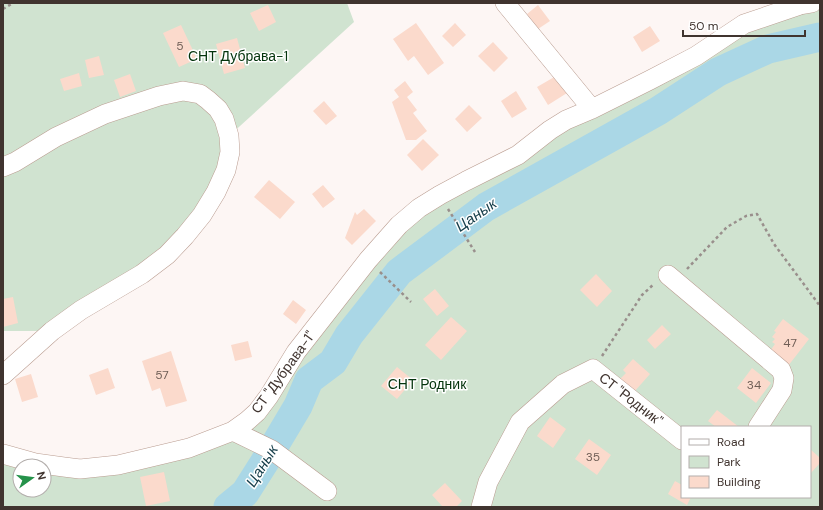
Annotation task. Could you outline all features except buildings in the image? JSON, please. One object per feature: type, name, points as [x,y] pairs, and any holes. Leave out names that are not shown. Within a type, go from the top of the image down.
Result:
[{"type":"street","points":[[505,3],[592,109]]},
{"type":"street","name":"СТ \"Дубрава-1\"","points":[[3,454],[35,463],[80,469],[118,465],[189,448],[233,431],[257,412],[269,396],[296,352],[368,260],[399,225],[419,208],[466,181],[518,155],[550,130],[566,120],[592,109],[696,56],[744,24],[800,5],[812,3]]},
{"type":"street","points":[[3,167],[15,162],[56,137],[105,114],[160,96],[183,91],[200,94],[218,109],[224,119],[229,136],[230,152],[226,170],[216,192],[202,215],[185,236],[167,255],[142,274],[81,310],[52,332],[3,375]]},
{"type":"street","points":[[668,275],[781,370],[784,378],[782,390],[759,426]]},
{"type":"street","name":"СТ \"Родник\"","points":[[481,507],[488,482],[520,422],[563,384],[593,369],[681,439]]},
{"type":"street","points":[[233,431],[272,450],[327,491]]},
{"type":"path","points":[[3,9],[12,3]]},
{"type":"path","points":[[440,195],[475,252]]},
{"type":"path","points":[[593,369],[642,295],[661,277],[686,270],[727,226],[746,216],[757,214],[774,244],[820,306]]},
{"type":"path","points":[[368,260],[411,302]]},
{"type":"green space","name":"СНТ Дубрава-1","points":[[3,3],[347,3],[354,22],[229,136],[230,152],[185,236],[52,331],[3,331]]},
{"type":"green space","name":"СНТ Родник","points":[[820,3],[820,507],[3,507],[3,454],[22,458],[12,458],[12,498],[52,498],[52,464],[64,467],[233,431],[399,225],[744,24]]},
{"type":"waterway","name":"Цанык","points":[[228,507],[245,493],[298,406],[309,380],[333,362],[349,335],[399,272],[486,207],[658,111],[718,72],[768,49],[820,37]]}]
